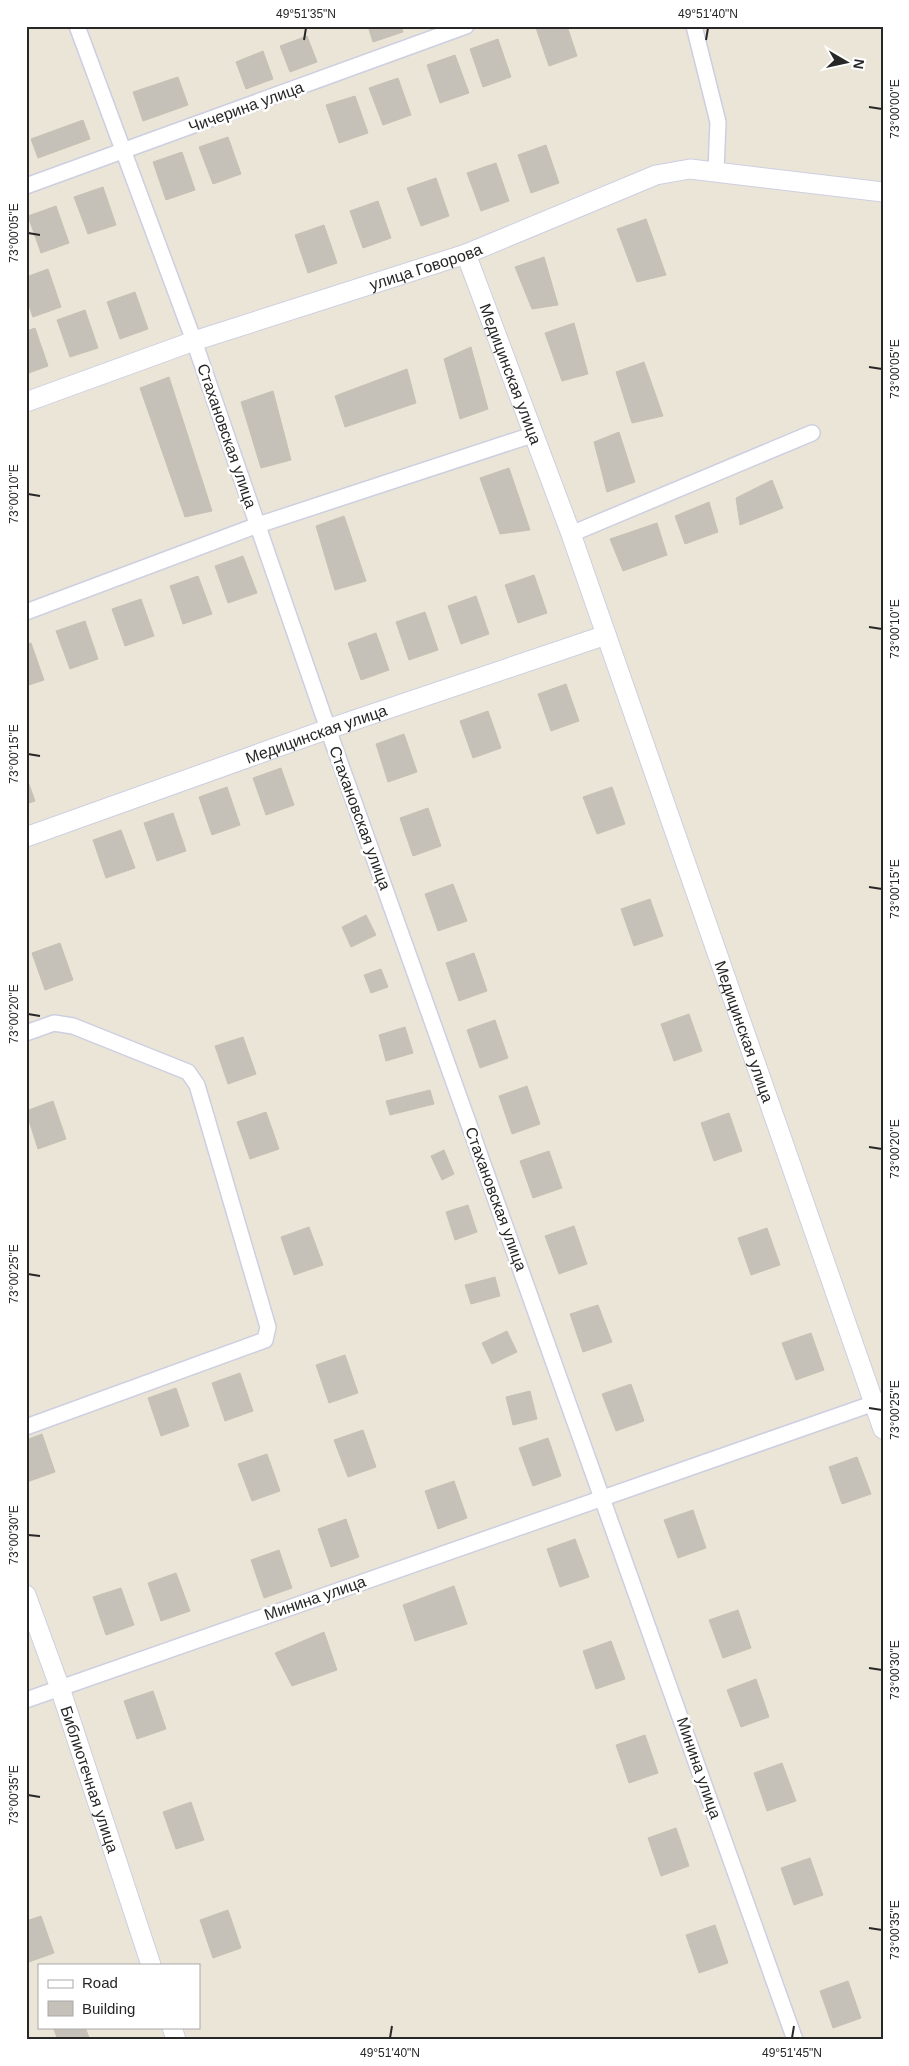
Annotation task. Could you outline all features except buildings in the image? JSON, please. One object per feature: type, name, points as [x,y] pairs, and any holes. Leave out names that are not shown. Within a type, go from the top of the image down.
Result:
[{"type":"street","name":"Стахановская улица","points":[[77,26],[122,152],[194,341],[328,728],[603,1497]]},
{"type":"street","name":"Чичерина улица","points":[[26,186],[466,26]]},
{"type":"street","points":[[694,26],[718,122],[716,171]]},
{"type":"street","name":"улица Говорова","points":[[26,402],[194,341],[466,254],[656,175],[690,169],[830,184],[883,192]]},
{"type":"street","name":"Медицинская улица","points":[[466,254],[532,435],[571,534],[878,1401],[883,1430]]},
{"type":"street","points":[[571,534],[812,433]]},
{"type":"street","points":[[26,612],[258,525],[532,435]]},
{"type":"street","name":"Медицинская улица","points":[[26,836],[328,728],[606,635]]},
{"type":"street","points":[[26,1033],[54,1023],[73,1026],[188,1072],[197,1085],[268,1327],[265,1340],[26,1427]]},
{"type":"street","name":"Минина улица","points":[[26,1700],[878,1401]]},
{"type":"street","name":"Минина улица","points":[[603,1497],[795,2040]]},
{"type":"street","name":"Библиотечная улица","points":[[26,1595],[60,1688],[151,1964]]},
{"type":"street","points":[[172,2028],[176,2040]]}]
